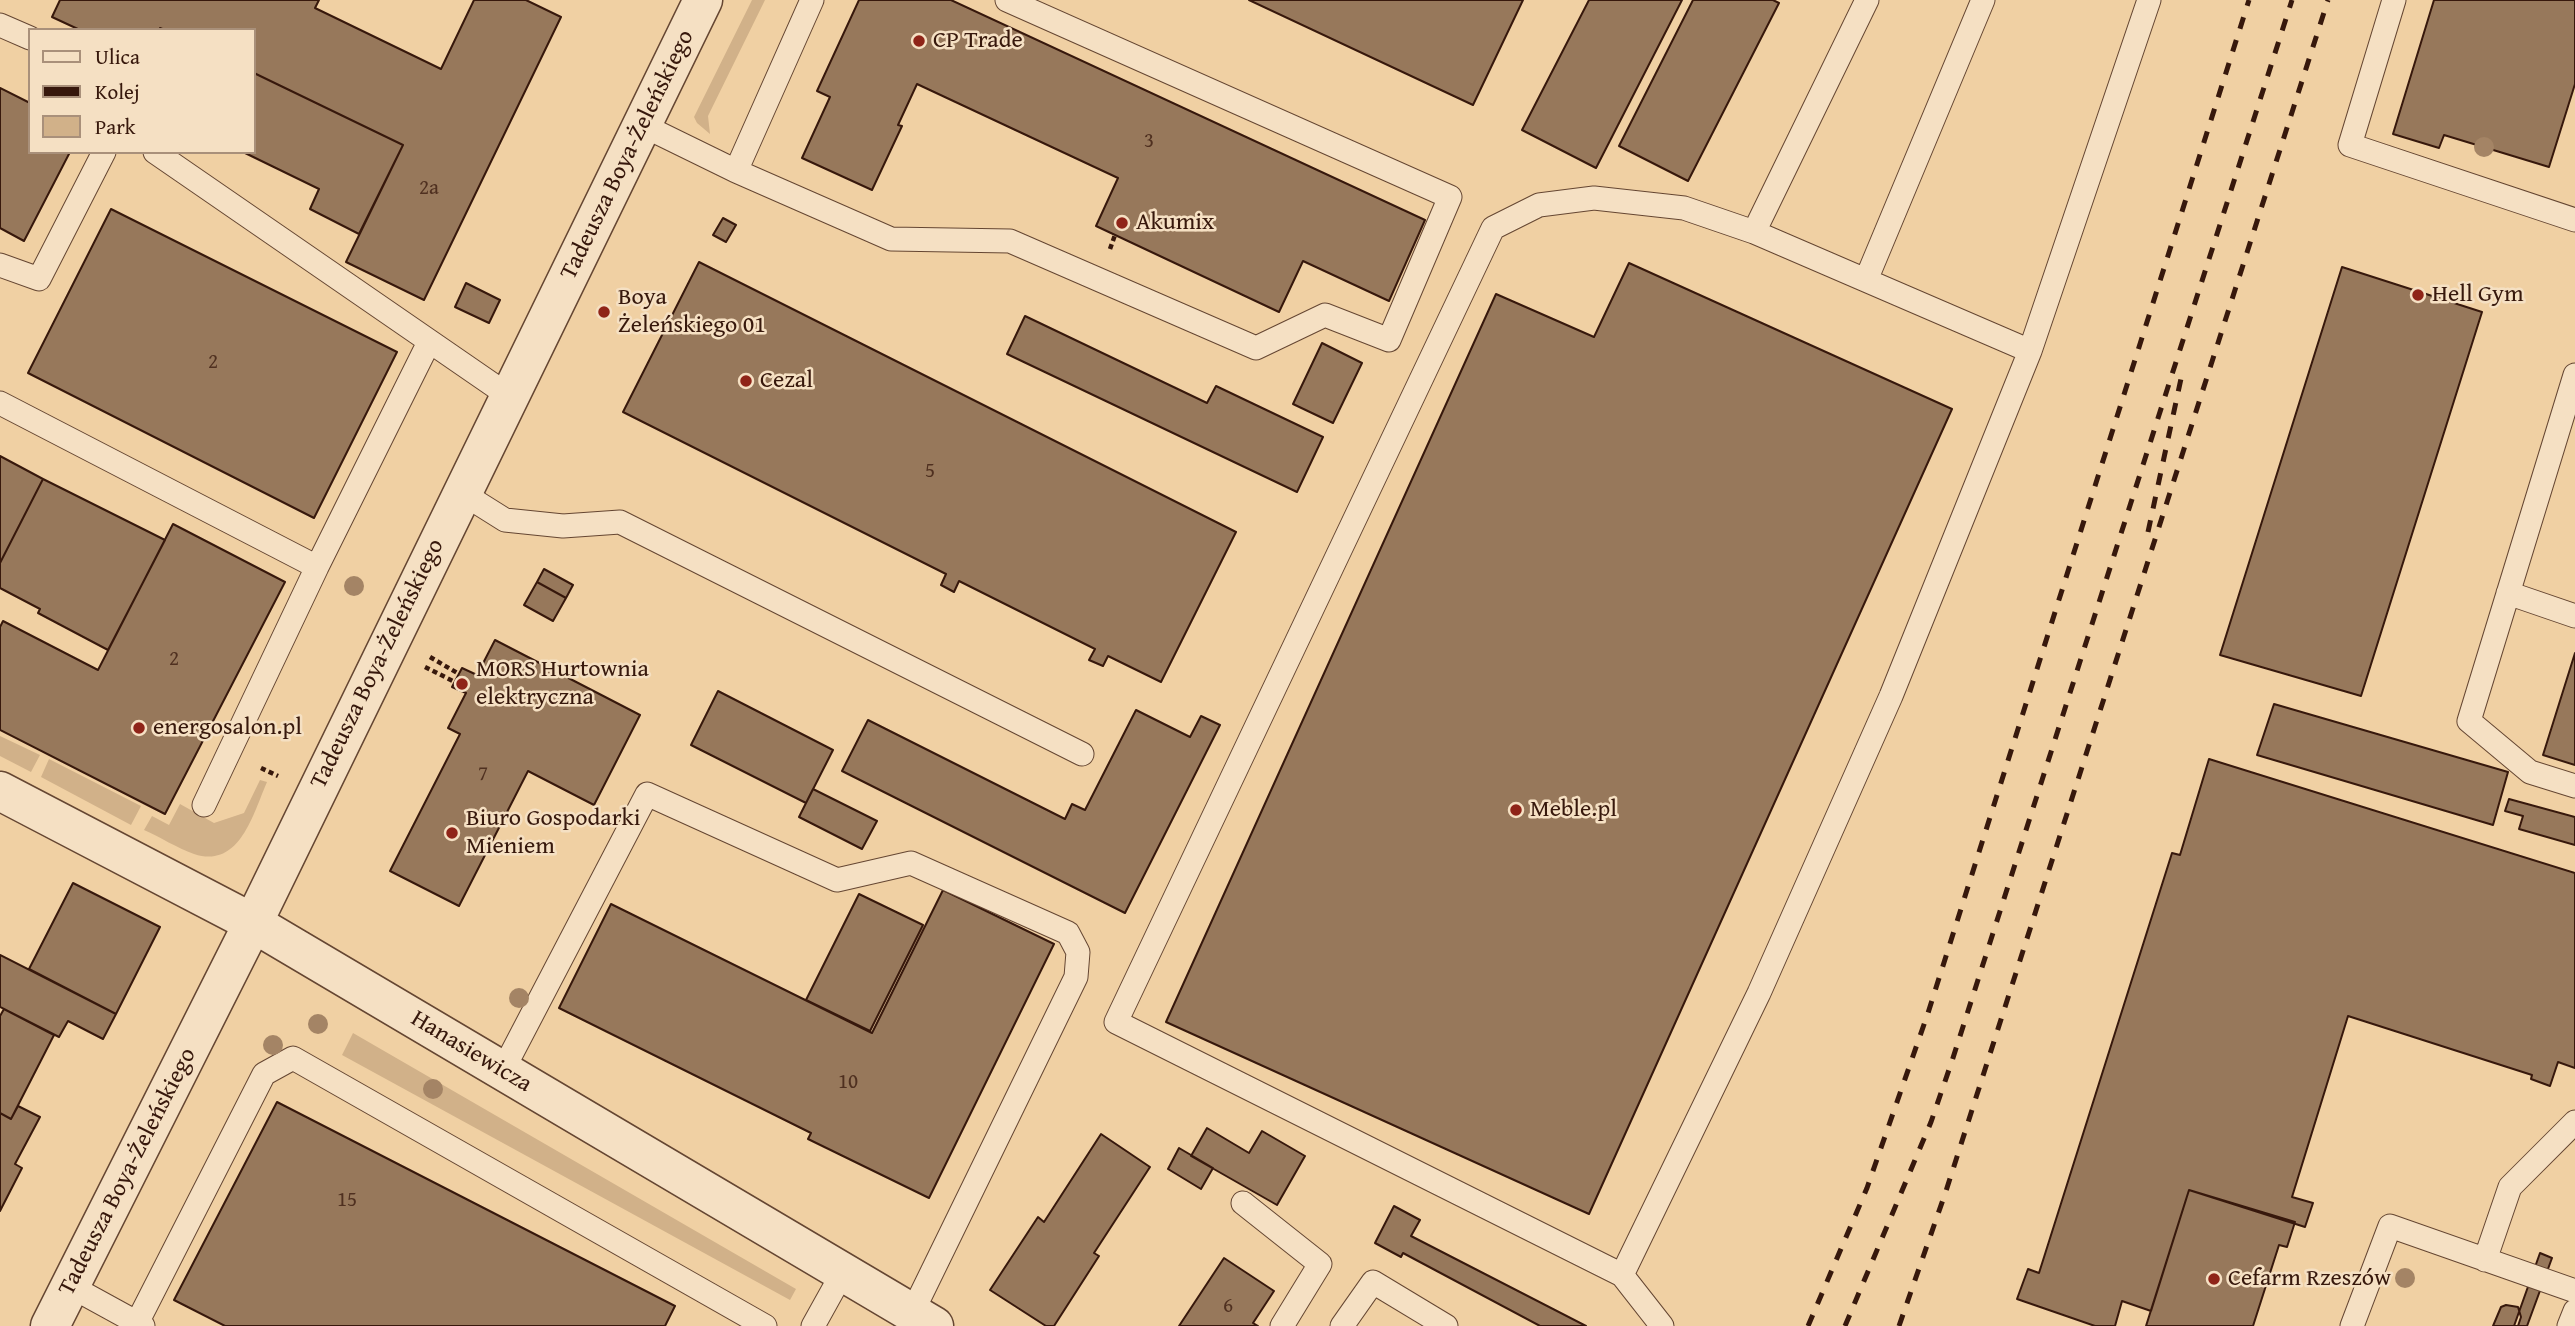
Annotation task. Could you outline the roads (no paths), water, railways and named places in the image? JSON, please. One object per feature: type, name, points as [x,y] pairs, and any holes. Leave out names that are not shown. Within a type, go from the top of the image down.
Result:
[{"type":"street","name":"Tadeusza Boya-Żeleńskiego","points":[[50,1326],[253,923],[703,0]]},
{"type":"street","name":"Hanasiewicza","points":[[0,791],[253,923],[923,1320]]},
{"type":"lane","points":[[736,171],[811,0]]},
{"type":"lane","points":[[642,125],[736,171],[891,239],[1010,241],[1256,348],[1325,315],[1390,340],[1450,197],[1007,0]]},
{"type":"lane","points":[[1754,232],[1867,0]]},
{"type":"lane","points":[[1866,280],[1983,0]]},
{"type":"lane","points":[[1622,1275],[1759,993],[1885,709],[2030,351],[2149,0]]},
{"type":"lane","points":[[2394,0],[2350,145],[2575,220]]},
{"type":"lane","points":[[0,25],[28,37]]},
{"type":"lane","points":[[0,265],[39,279],[103,154]]},
{"type":"lane","points":[[158,154],[509,396]]},
{"type":"lane","points":[[1662,1326],[1622,1275],[1116,1022],[1493,228],[1539,205],[1594,198],[1684,208],[1754,232],[2030,351]]},
{"type":"lane","points":[[204,805],[317,567],[429,342]]},
{"type":"lane","points":[[2575,375],[2469,721],[2530,772],[2575,786]]},
{"type":"lane","points":[[0,403],[317,567]]},
{"type":"lane","points":[[462,493],[505,520],[563,526],[620,522],[1082,754]]},
{"type":"lane","points":[[2508,593],[2575,616]]},
{"type":"lane","points":[[503,1070],[647,793],[837,880],[911,863],[1068,933],[1078,953],[1076,977],[923,1320]]},
{"type":"lane","points":[[70,1286],[140,1324],[264,1074],[293,1058],[765,1326]]},
{"type":"lane","points":[[2485,1260],[2510,1187],[2575,1122]]},
{"type":"lane","points":[[1244,1203],[1320,1264],[1282,1326]]},
{"type":"lane","points":[[2352,1326],[2390,1226],[2575,1291]]},
{"type":"lane","points":[[813,1326],[843,1272]]},
{"type":"lane","points":[[1342,1326],[1373,1282],[1446,1326]]},
{"type":"lane","points":[[2570,1326],[2575,1311]]},
{"type":"railway","points":[[1808,1326],[1867,1188],[1928,1013],[2249,0]]},
{"type":"railway","points":[[1845,1326],[1931,1122],[1952,1061],[2292,0]]},
{"type":"railway","points":[[1899,1326],[1946,1191],[2328,0]]},
{"type":"railway","points":[[2148,532],[2182,374]]},
{"type":"place","name":"CP Trade","points":[[919,41]]},
{"type":"place","name":"Akumix","points":[[1122,223]]},
{"type":"place","name":"Hell Gym","points":[[2418,295]]},
{"type":"place","name":"Boya Żeleńskiego 01","points":[[604,312]]},
{"type":"place","name":"Cezal","points":[[746,381]]},
{"type":"place","name":"MORS Hurtownia elektryczna","points":[[462,684]]},
{"type":"place","name":"energosalon.pl","points":[[139,728]]},
{"type":"place","name":"Meble.pl","points":[[1516,810]]},
{"type":"place","name":"Biuro Gospodarki Mieniem","points":[[452,833]]},
{"type":"place","name":"Cefarm Rzeszów","points":[[2214,1279]]}]
